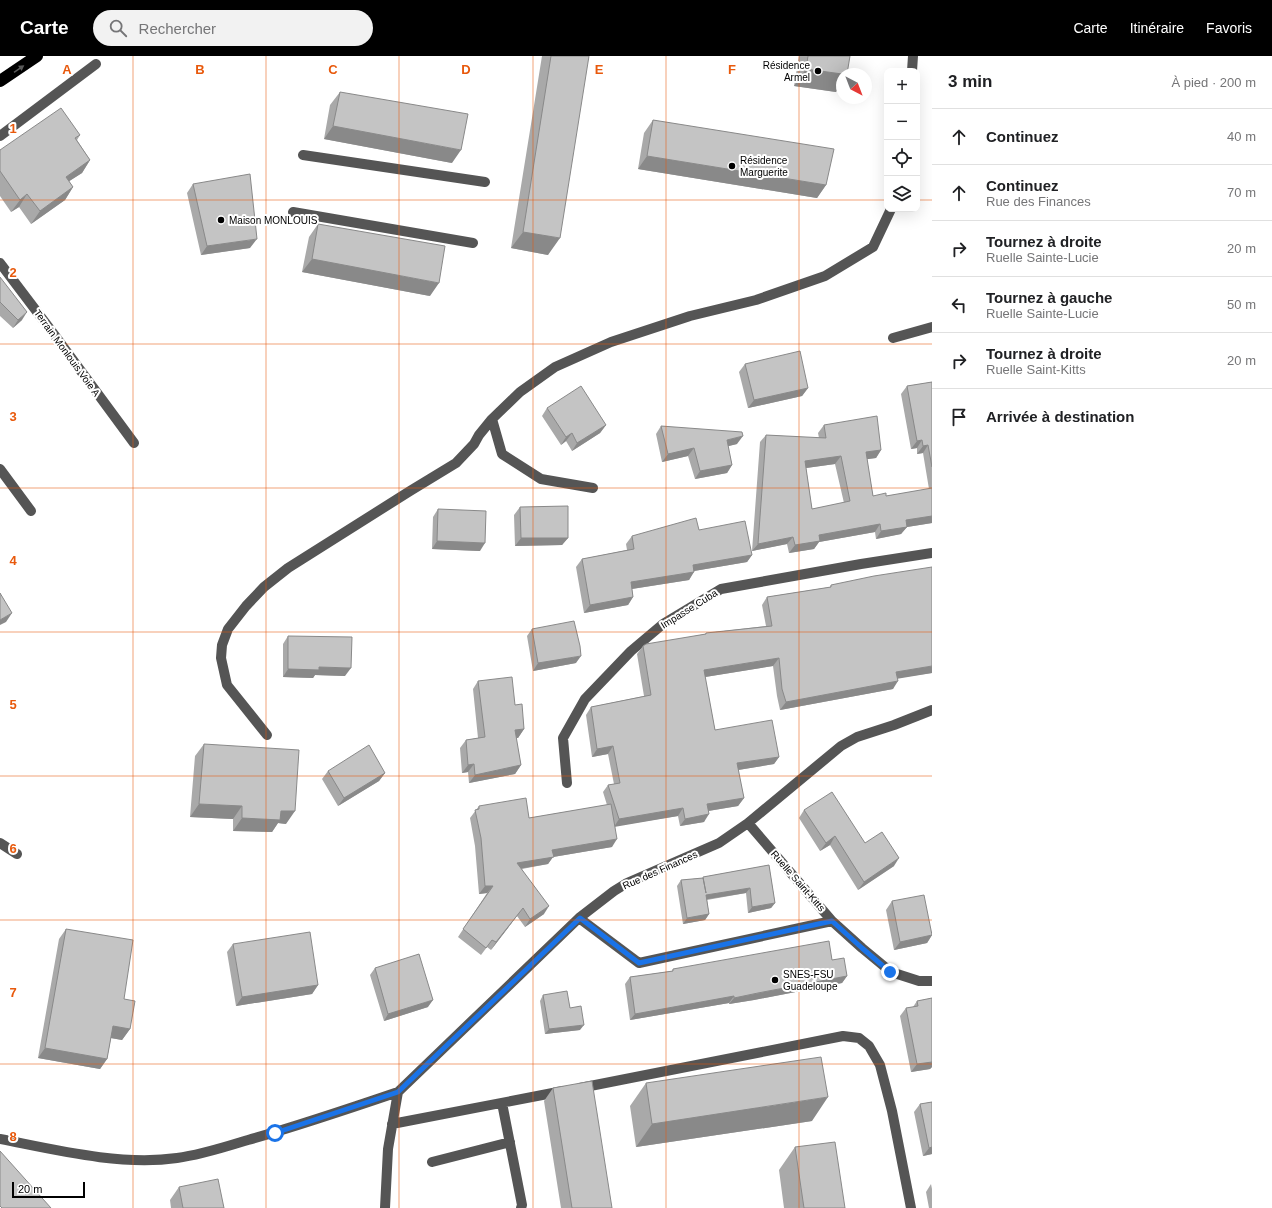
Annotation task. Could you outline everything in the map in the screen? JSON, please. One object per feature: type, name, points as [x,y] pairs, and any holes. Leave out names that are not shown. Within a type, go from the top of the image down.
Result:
[{"type":"highway","points":[[0,81],[37,56]]},
{"type":"street","points":[[912,68],[913,56]]},
{"type":"street","points":[[0,136],[96,64]]},
{"type":"street","points":[[303,155],[485,182]]},
{"type":"street","points":[[293,212],[473,243]]},
{"type":"street","points":[[267,735],[227,685],[221,658],[222,645],[228,629],[264,587],[288,568],[456,463],[474,444],[479,434],[492,419],[520,392],[556,367],[611,342],[690,316],[756,300],[824,276],[873,247],[890,212]]},
{"type":"street","name":"Terrain Monlouis Voie A","points":[[0,263],[134,444]]},
{"type":"street","points":[[893,338],[932,327]]},
{"type":"street","points":[[492,419],[502,454],[541,479],[593,488]]},
{"type":"street","points":[[0,469],[32,511]]},
{"type":"street","name":"Impasse Cuba","points":[[568,783],[563,738],[585,699],[631,651],[663,624],[721,589],[932,553]]},
{"type":"street","name":"Rue des Finances","points":[[398,1092],[580,918],[620,887],[719,843],[748,823],[841,746],[856,737],[894,725],[932,710]]},
{"type":"street","name":"Ruelle Saint-Kitts","points":[[748,823],[832,921],[862,948],[890,972],[919,981],[932,981]]},
{"type":"street","points":[[0,844],[17,854]]},
{"type":"street","points":[[580,918],[639,963],[832,921]]},
{"type":"street","points":[[392,1124],[843,1036],[859,1038],[869,1046],[880,1065],[892,1111],[911,1208]]},
{"type":"street","points":[[0,1139],[69,1153],[111,1158],[147,1160],[177,1158],[206,1152],[275,1133],[398,1092],[388,1149],[385,1208]]},
{"type":"street","points":[[502,1103],[522,1205],[521,1208]]},
{"type":"street","points":[[432,1162],[510,1142]]},
{"type":"building","points":[[551,56],[589,56],[560,238],[523,232]]},
{"type":"building","points":[[808,56],[850,56],[848,68],[836,68],[836,73],[806,69]]},
{"type":"building","points":[[340,92],[468,114],[461,150],[333,126]]},
{"type":"building","points":[[61,108],[80,135],[75,138],[90,160],[66,177],[73,187],[40,211],[27,194],[20,200],[0,171],[0,150]]},
{"type":"building","points":[[653,120],[834,149],[826,185],[647,156]]},
{"type":"building","name":"Maison MONLOUIS","points":[[250,174],[257,239],[207,246],[193,184]]},
{"type":"building","points":[[318,224],[445,246],[439,283],[312,259]]},
{"type":"building","points":[[0,277],[27,312],[18,320],[0,302]]},
{"type":"building","points":[[800,351],[808,388],[754,400],[745,364]]},
{"type":"building","points":[[932,382],[932,467],[928,445],[923,446],[922,440],[917,441],[907,386]]},
{"type":"building","points":[[581,386],[606,425],[577,443],[572,433],[566,437],[547,408]]},
{"type":"building","points":[[877,416],[881,450],[866,452],[873,496],[886,493],[886,496],[932,488],[932,516],[906,520],[907,527],[881,531],[880,524],[819,535],[820,541],[795,545],[793,537],[758,544],[766,435],[826,438],[824,425]],"holes":[[[841,456],[850,501],[812,509],[805,461]]]},
{"type":"building","points":[[661,426],[742,432],[743,436],[727,440],[732,465],[700,471],[694,448],[668,454]]},
{"type":"building","points":[[568,506],[568,538],[521,538],[520,507]]},
{"type":"building","points":[[438,509],[486,511],[485,543],[437,541]]},
{"type":"building","points":[[696,518],[699,530],[745,521],[752,555],[693,565],[694,572],[631,582],[633,597],[590,605],[582,559],[634,549],[632,536]]},
{"type":"building","points":[[932,567],[932,666],[896,672],[898,681],[786,702],[782,689],[779,658],[704,670],[715,730],[772,720],[779,757],[737,763],[744,798],[707,804],[709,814],[685,819],[683,808],[619,819],[608,785],[620,783],[613,746],[597,749],[591,707],[651,695],[643,646],[646,644],[706,633],[772,626],[767,597],[831,587],[831,585],[874,576]]},
{"type":"building","points":[[0,593],[12,613],[0,620]]},
{"type":"building","points":[[574,621],[581,656],[538,663],[532,629]]},
{"type":"building","points":[[288,636],[352,637],[351,668],[319,667],[319,670],[288,669]]},
{"type":"building","points":[[512,677],[515,705],[522,704],[524,729],[515,730],[521,765],[475,775],[474,764],[468,765],[466,740],[485,737],[478,681]]},
{"type":"building","points":[[204,744],[299,750],[295,811],[281,811],[280,820],[242,818],[242,806],[199,804]]},
{"type":"building","points":[[369,745],[385,773],[344,798],[328,771]]},
{"type":"building","points":[[832,792],[865,843],[882,832],[899,858],[864,882],[835,836],[826,843],[804,810]]},
{"type":"building","points":[[526,798],[529,818],[611,804],[617,839],[552,850],[554,857],[517,863],[549,906],[530,919],[523,908],[496,942],[492,940],[486,948],[463,929],[493,886],[485,886],[481,838],[475,810],[479,809],[479,806]]},
{"type":"building","points":[[769,865],[775,903],[752,907],[750,888],[706,895],[709,914],[687,918],[681,880],[703,878],[706,893],[703,877]]},
{"type":"building","points":[[924,895],[932,935],[900,942],[892,901]]},
{"type":"building","points":[[66,929],[133,940],[124,999],[135,1001],[130,1029],[113,1026],[107,1059],[45,1048]]},
{"type":"building","points":[[310,932],[318,985],[242,997],[233,944]]},
{"type":"building","points":[[829,941],[832,960],[844,958],[847,976],[734,998],[734,996],[635,1014],[630,977],[673,971],[673,969]]},
{"type":"building","points":[[419,954],[433,1000],[388,1014],[375,968]]},
{"type":"building","points":[[567,991],[570,1008],[581,1006],[584,1025],[549,1029],[543,995]]},
{"type":"building","points":[[932,998],[932,1062],[917,1064],[906,1008],[918,1006],[917,1001]]},
{"type":"building","points":[[821,1057],[828,1097],[652,1124],[646,1083]]},
{"type":"building","points":[[592,1081],[612,1208],[572,1208],[553,1088]]},
{"type":"building","points":[[932,1102],[932,1147],[929,1148],[920,1104]]},
{"type":"building","points":[[835,1142],[845,1208],[804,1208],[795,1147]]},
{"type":"building","points":[[0,1151],[51,1208],[2,1208],[0,1206]]},
{"type":"building","points":[[218,1179],[224,1208],[183,1208],[179,1187]]},
{"type":"place","name":"Résidence Armel","points":[[818,71]]},
{"type":"place","name":"Résidence Marguerite","points":[[732,166]]},
{"type":"place","name":"Maison MONLOUIS","points":[[221,220]]},
{"type":"place","name":"SNES-FSU Guadeloupe","points":[[775,980]]},
{"type":"route","points":[[275,1133],[336,1114],[398,1092],[580,918],[639,963],[832,921],[890,972]]}]
